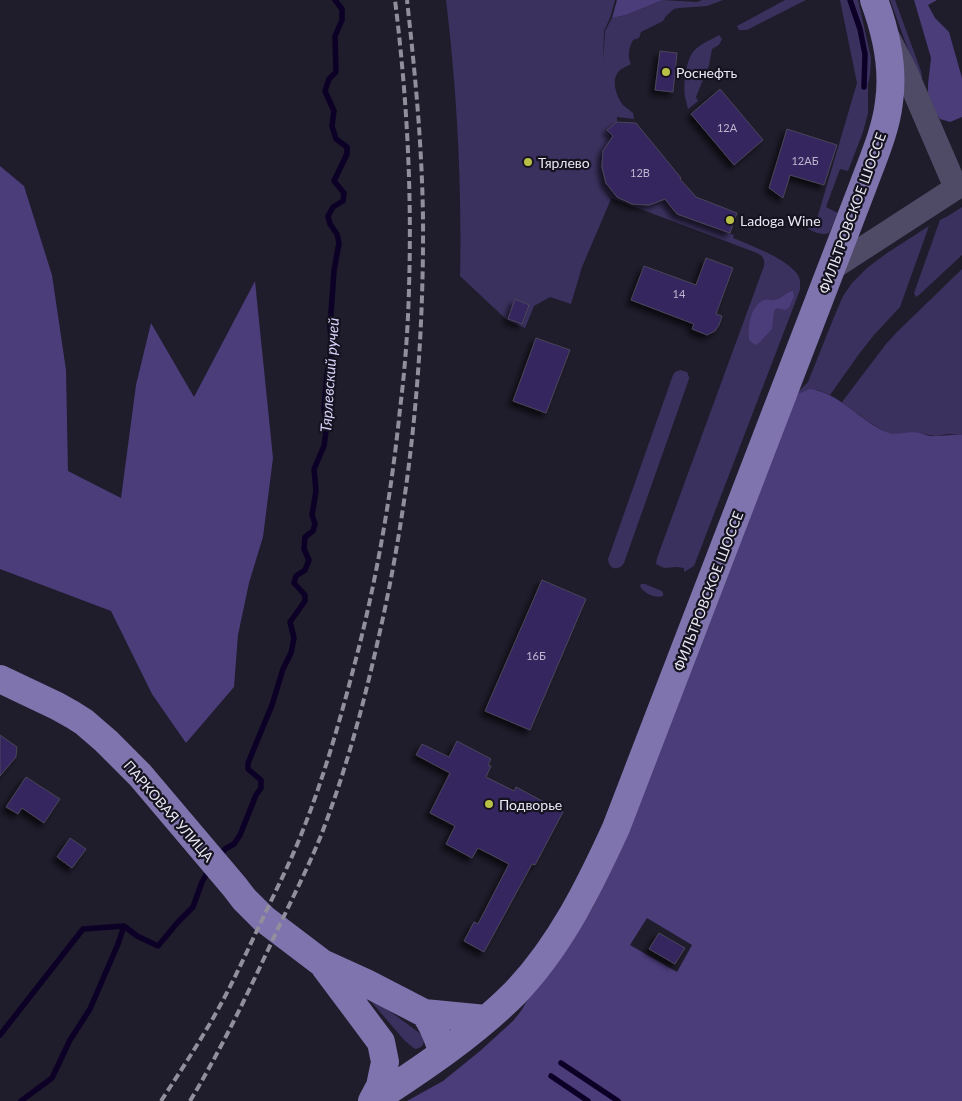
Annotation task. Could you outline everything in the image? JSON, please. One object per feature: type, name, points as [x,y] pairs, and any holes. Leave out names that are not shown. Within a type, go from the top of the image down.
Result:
[{"type":"main road","name":"ФИЛЬТРОВСКОЕ ШОССЕ","points":[[373,1101],[435,1059],[486,1020],[515,992],[554,945],[589,887],[603,857],[652,737],[884,126],[889,102],[890,69],[884,31],[874,0]]},
{"type":"main road","name":"ПАРКОВАЯ УЛИЦА","points":[[0,679],[57,706],[84,722],[140,776],[244,899],[264,919],[322,964],[366,983],[424,1013]]},
{"type":"main road","name":"ПАРКОВАЯ УЛИЦА","points":[[322,964],[381,1042],[385,1062],[380,1086],[373,1101]]},
{"type":"main road","points":[[424,1013],[486,1020]]},
{"type":"main road","points":[[381,1042],[435,1059],[436,1032],[429,1018],[424,1013]]},
{"type":"street","points":[[831,269],[959,186],[906,72],[884,31]]},
{"type":"shaded area","name":"Тярлево","points":[[446,0],[615,0],[604,31],[603,62],[605,31],[612,18],[626,15],[663,0],[697,2],[702,0],[723,0],[707,6],[674,9],[663,21],[641,32],[639,38],[633,40],[629,52],[631,64],[620,70],[617,74],[615,88],[623,105],[633,113],[634,119],[617,117],[617,122],[608,129],[613,136],[603,151],[602,167],[606,183],[617,197],[632,204],[649,205],[665,199],[677,214],[734,235],[733,238],[777,258],[793,269],[800,281],[800,290],[694,566],[684,572],[684,568],[664,568],[656,564],[657,558],[764,266],[764,260],[757,253],[611,198],[601,186],[611,199],[582,267],[571,304],[550,297],[534,306],[525,328],[509,322],[460,276],[458,138]]},
{"type":"shaded area","points":[[617,0],[663,0],[626,15],[612,18]]},
{"type":"shaded area","points":[[785,0],[806,0],[747,30],[739,30],[737,26]]},
{"type":"shaded area","points":[[840,0],[858,0],[871,58],[868,85],[868,113],[848,171],[840,169],[826,207],[838,213],[829,233],[821,234],[797,222],[802,216],[816,222],[857,83]]},
{"type":"shaded area","points":[[890,0],[895,0],[921,71],[922,77],[920,82]]},
{"type":"shaded area","points":[[914,0],[937,0],[928,5],[935,18],[949,32],[962,78],[962,117],[950,122],[940,119],[928,101],[931,58]]},
{"type":"shaded area","points":[[719,35],[722,39],[719,45],[712,49],[709,65],[696,97],[698,101],[688,109],[684,86],[691,56],[698,47]]},
{"type":"shaded area","points":[[0,166],[24,186],[52,275],[66,370],[68,471],[121,498],[136,385],[151,323],[194,397],[255,281],[273,458],[263,537],[249,583],[238,635],[234,687],[186,743],[152,694],[111,611],[0,569]]},
{"type":"shaded area","points":[[962,207],[962,255],[916,297],[914,293],[940,220]]},
{"type":"shaded area","points":[[929,226],[900,307],[874,335],[830,395],[818,390],[795,395],[808,382],[843,296],[852,283],[867,268],[887,253]]},
{"type":"shaded area","points":[[962,269],[962,435],[935,436],[912,432],[899,435],[887,433],[842,402],[886,344]]},
{"type":"shaded area","points":[[793,291],[794,296],[789,308],[785,310],[777,308],[774,311],[772,329],[755,345],[749,340],[749,335],[751,317],[756,307],[764,300],[775,300]]},
{"type":"shaded area","points":[[680,370],[687,372],[689,379],[624,563],[619,568],[614,568],[610,565],[608,559],[673,375]]},
{"type":"shaded area","points":[[810,389],[831,396],[876,427],[890,433],[913,432],[932,436],[962,435],[962,1101],[407,1101],[443,1081],[513,1021],[531,994],[558,962],[593,907],[623,845],[659,754],[795,395]],"holes":[[[647,918],[692,945],[677,972],[630,945]]]},
{"type":"shaded area","points":[[641,584],[662,591],[663,596],[657,597],[647,593],[640,586]]},
{"type":"shaded area","points":[[362,991],[421,1034],[424,1039],[422,1046],[415,1049],[405,1041]]},
{"type":"building","name":"Роснефть","points":[[660,51],[677,53],[673,92],[655,90]]},
{"type":"building","points":[[720,89],[763,140],[734,165],[691,114]]},
{"type":"building","points":[[617,122],[636,123],[696,197],[737,213],[730,233],[677,214],[665,199],[649,205],[632,204],[617,197],[606,183],[602,167],[603,151],[613,136],[607,130]]},
{"type":"building","points":[[787,129],[837,145],[824,185],[790,175],[783,198],[769,188]]},
{"type":"building","points":[[706,258],[733,268],[716,314],[722,316],[715,331],[707,335],[692,329],[694,324],[631,300],[644,266],[696,285]]},
{"type":"building","points":[[515,299],[529,305],[522,324],[508,319]]},
{"type":"building","points":[[536,338],[570,350],[546,413],[513,401]]},
{"type":"building","points":[[542,580],[586,599],[530,730],[485,711]]},
{"type":"building","points":[[0,735],[17,747],[16,757],[0,776]]},
{"type":"building","name":"Подворье","points":[[457,741],[491,759],[488,765],[491,766],[486,777],[514,791],[516,787],[563,812],[535,865],[532,864],[484,952],[464,941],[474,922],[478,924],[509,864],[478,848],[472,858],[446,844],[455,826],[430,813],[450,773],[416,755],[422,744],[449,757]]},
{"type":"building","points":[[26,777],[60,799],[44,823],[22,808],[18,814],[6,807]]},
{"type":"building","points":[[70,838],[86,849],[72,868],[57,857]]},
{"type":"building","points":[[659,933],[685,948],[675,964],[649,949]]},
{"type":"waterway","name":"Тярлевский ручей","points":[[219,857],[225,849],[234,844],[240,835],[256,795],[261,788],[261,780],[248,769],[248,763],[272,705],[283,669],[291,653],[294,638],[290,622],[305,601],[305,595],[294,583],[296,576],[305,570],[309,560],[304,549],[305,537],[313,531],[315,524],[312,515],[316,491],[314,469],[324,446],[327,424],[324,410],[327,374],[332,351],[330,327],[334,271],[339,243],[337,234],[330,224],[328,216],[333,207],[343,201],[344,193],[334,181],[347,154],[347,147],[336,139],[332,126],[334,111],[325,91],[329,79],[336,72],[335,36],[342,20],[342,9],[335,0]]},
{"type":"waterway","points":[[850,0],[860,29],[865,54],[864,87]]},
{"type":"waterway","name":"Тярлевский ручей","points":[[21,1101],[52,1078],[70,1040],[90,1009],[124,926],[137,936],[158,946],[193,907],[202,882],[210,868]]},
{"type":"waterway","points":[[0,1035],[83,929],[124,926]]},
{"type":"waterway","points":[[561,1063],[618,1101]]},
{"type":"waterway","points":[[551,1076],[588,1101]]},
{"type":"railway","points":[[161,1101],[222,1002],[298,842],[320,784],[348,690],[373,585],[389,497],[397,439],[409,303],[410,216],[408,144],[395,0]]},
{"type":"railway","points":[[190,1101],[244,1000],[320,838],[338,789],[360,715],[389,588],[407,483],[413,430],[418,377],[423,271],[421,163],[407,0]]},
{"type":"place","name":"Роснефть","points":[[666,72]]},
{"type":"place","name":"Тярлево","points":[[528,162]]},
{"type":"place","name":"Ladoga Wine","points":[[730,220]]},
{"type":"place","name":"Подворье","points":[[489,804]]}]
